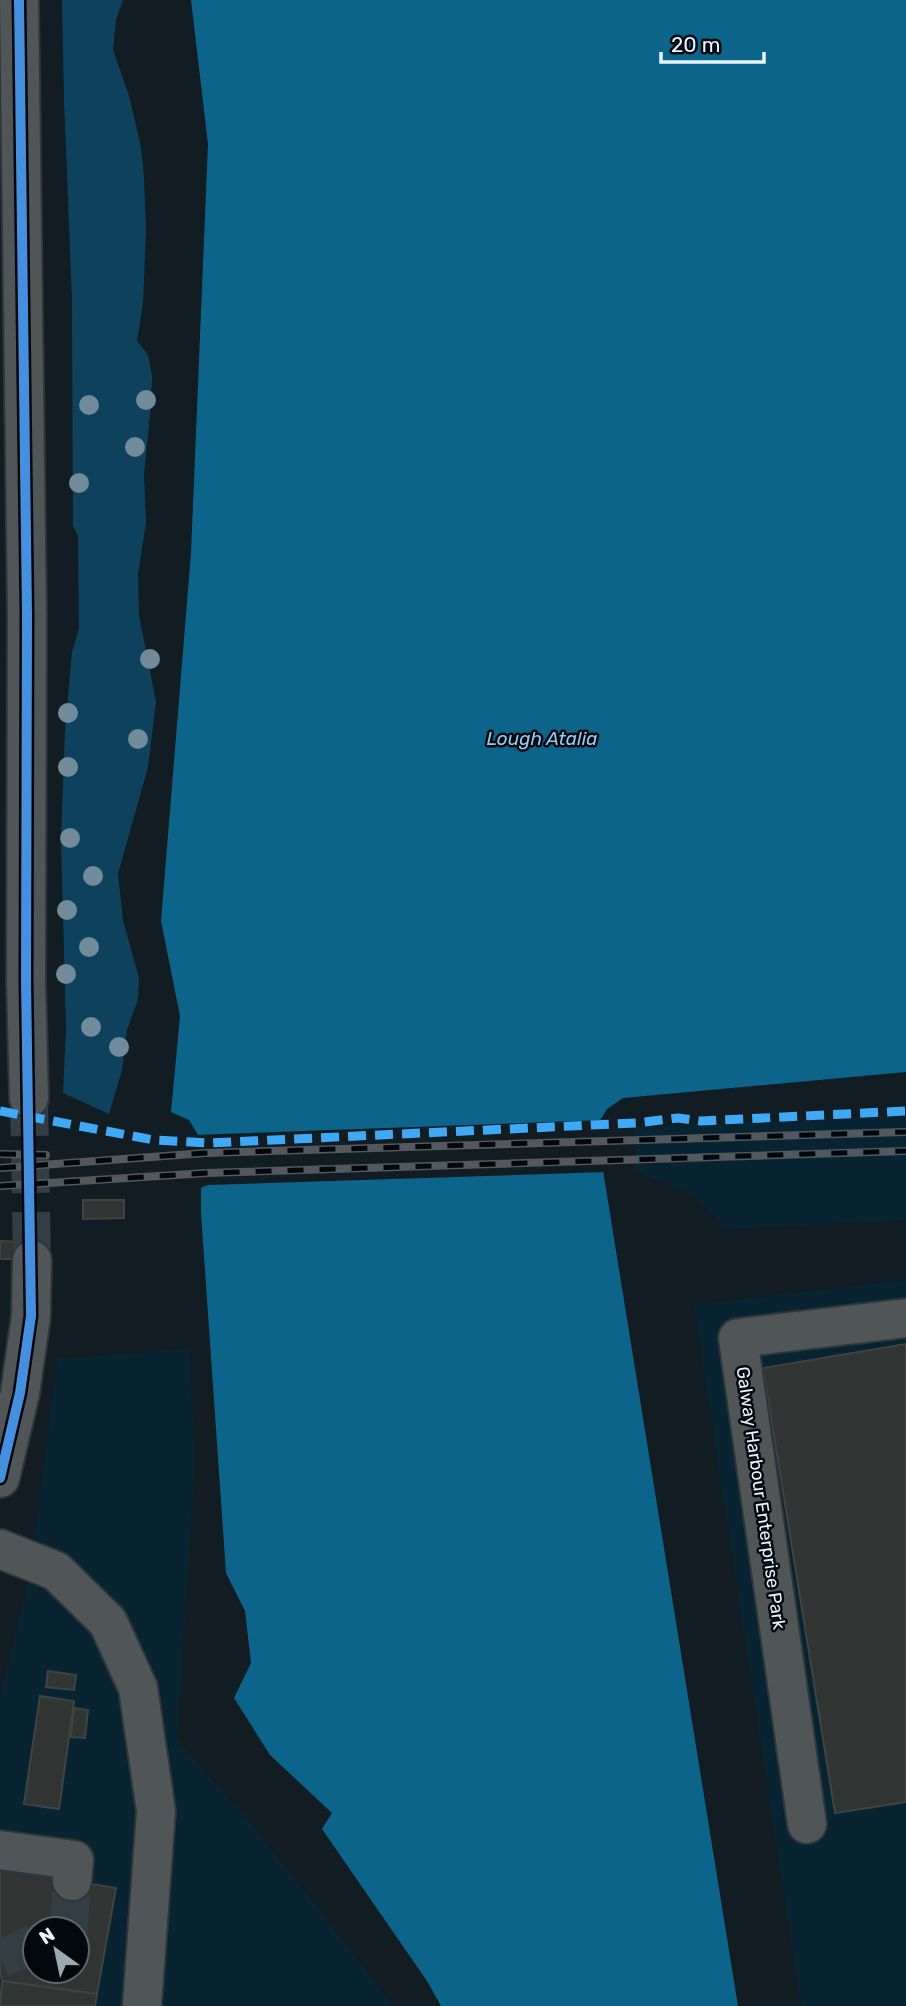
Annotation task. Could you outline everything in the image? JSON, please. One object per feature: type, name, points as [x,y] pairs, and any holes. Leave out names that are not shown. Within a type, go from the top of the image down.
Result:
[{"type":"street","points":[[19,0],[13,615],[26,940],[29,1098]]},
{"type":"street","points":[[0,1478],[20,1393],[32,1316],[32,1260]]},
{"type":"street","name":"Galway Harbour Enterprise Park","points":[[807,1824],[738,1338],[906,1318]]},
{"type":"street","points":[[0,1549],[56,1571],[108,1622],[138,1688],[156,1811],[142,2006]]},
{"type":"street","points":[[0,1850],[74,1860],[72,1881]]},
{"type":"shaded area","points":[[62,0],[123,0],[116,20],[113,50],[129,96],[141,147],[144,178],[146,231],[143,303],[137,341],[148,355],[152,376],[144,474],[146,523],[138,574],[139,615],[156,702],[148,767],[118,874],[123,920],[139,978],[138,999],[127,1030],[122,1070],[109,1114],[63,1093],[66,1029],[61,838],[65,730],[72,652],[79,629],[78,536],[73,526],[72,300]]},
{"type":"shaded area","points":[[906,1116],[906,1220],[726,1229],[693,1195],[636,1171],[635,1127]]},
{"type":"shaded area","points":[[906,1280],[906,2006],[801,2006],[694,1305]]},
{"type":"shaded area","points":[[189,1349],[195,1459],[177,1740],[240,1811],[393,2006],[0,2006],[0,1697],[25,1597],[35,1539],[57,1359]]},
{"type":"water","name":"Lough Atalia","points":[[191,0],[906,0],[906,1072],[623,1098],[607,1109],[596,1127],[738,2006],[441,2006],[427,1981],[322,1829],[332,1813],[270,1755],[234,1698],[251,1663],[245,1611],[226,1573],[201,1213],[201,1140],[189,1120],[171,1112],[180,1016],[161,921],[191,553],[208,144]]},
{"type":"pier","points":[[604,1120],[599,1128],[606,1172],[208,1185],[197,1189],[197,1141],[194,1135]]},
{"type":"building","points":[[83,1200],[124,1200],[124,1218],[83,1219]]},
{"type":"building","points":[[0,1241],[25,1242],[25,1259],[0,1259]]},
{"type":"building","points":[[906,1344],[906,1802],[835,1813],[763,1368]]},
{"type":"building","points":[[48,1671],[76,1675],[74,1690],[46,1687]]},
{"type":"building","points":[[40,1696],[74,1701],[59,1809],[24,1804]]},
{"type":"building","points":[[74,1708],[88,1710],[85,1738],[71,1737]]},
{"type":"building","points":[[0,1869],[116,1888],[97,1994],[31,1985],[91,1985],[91,1915],[21,1915],[21,1984],[2,1981]]},
{"type":"building","points":[[2,1981],[97,1994],[95,2006],[0,2006]]},
{"type":"tunnel","points":[[29,1098],[32,1260]]},
{"type":"tunnel","points":[[70,1915],[72,1881]]},
{"type":"tunnel","points":[[0,1959],[21,1949]]},
{"type":"railway","points":[[0,1168],[206,1153],[906,1132]]},
{"type":"railway","points":[[0,1186],[207,1173],[906,1151]]},
{"type":"railway","points":[[0,1154],[46,1155]]},
{"type":"marked path","points":[[0,1111],[154,1140],[208,1143],[636,1123],[678,1118],[701,1121],[906,1111]]},
{"type":"cycle path","points":[[0,1478],[20,1393],[31,1316],[26,981],[27,615],[19,0]]}]
